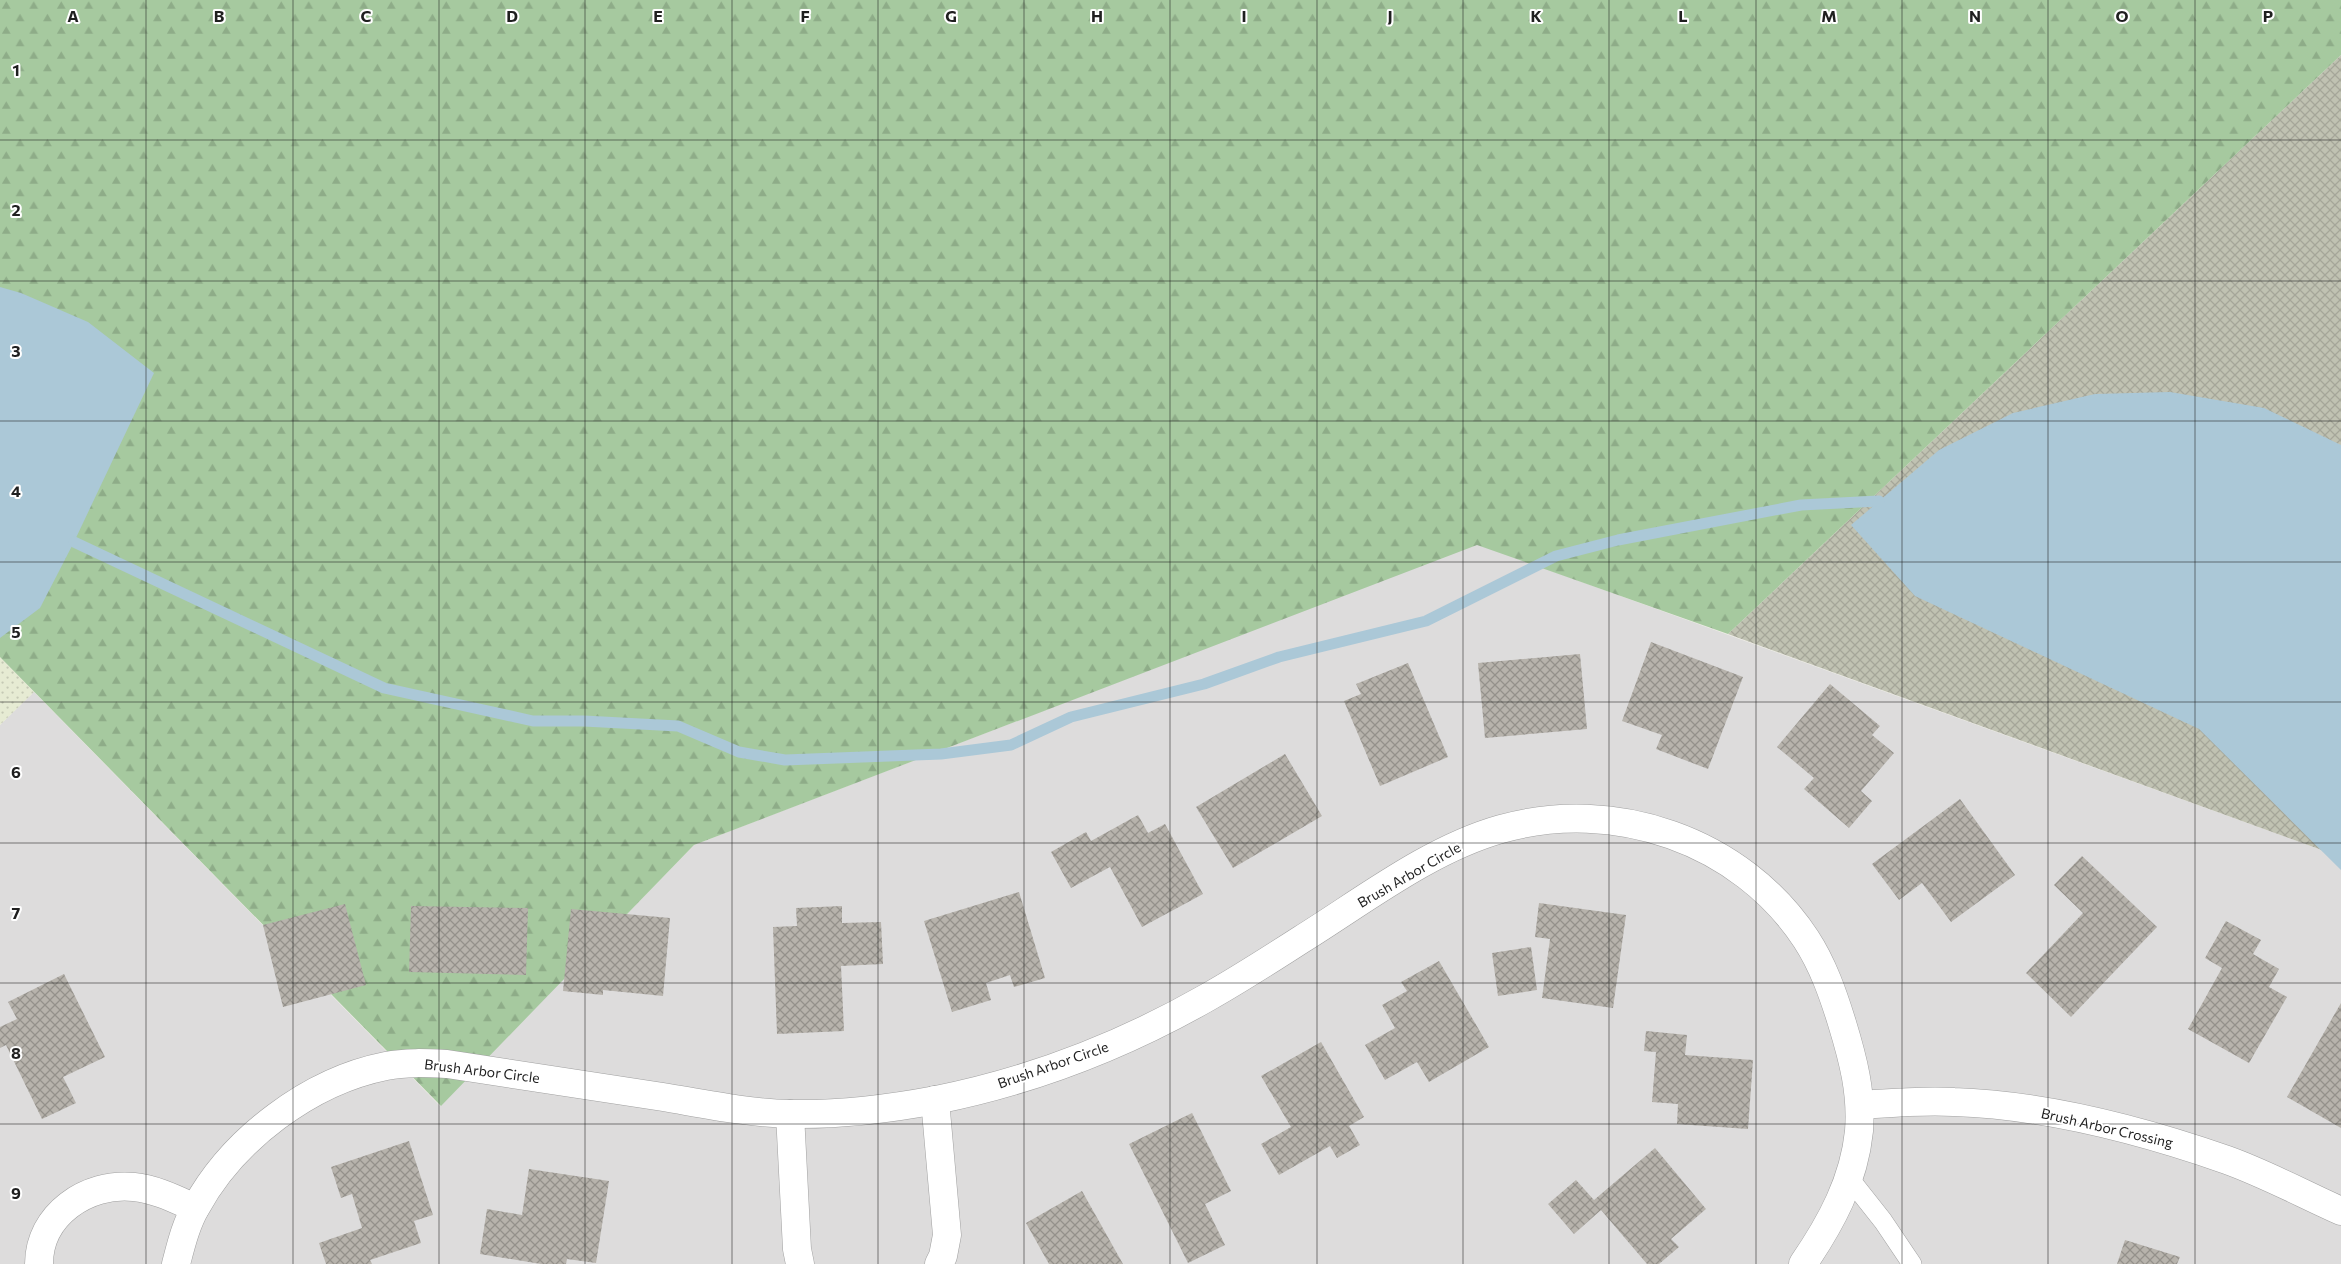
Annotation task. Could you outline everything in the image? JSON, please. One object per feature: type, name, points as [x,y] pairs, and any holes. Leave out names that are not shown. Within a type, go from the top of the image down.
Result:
[{"type":"street","name":"Brush Arbor Circle","points":[[176,1264],[195,1208],[214,1179],[239,1151],[288,1109],[332,1084],[386,1066],[414,1063],[446,1064],[706,1104],[790,1114],[827,1114],[935,1100],[1029,1075],[1119,1042],[1206,998],[1440,854],[1500,829],[1533,822],[1571,818],[1609,820],[1662,831],[1704,847],[1732,863],[1761,886],[1786,913],[1806,939],[1820,964],[1832,992],[1850,1052],[1860,1105],[1858,1134],[1844,1194],[1803,1264]]},
{"type":"street","points":[[935,1100],[947,1234],[943,1256],[939,1264]]},
{"type":"street","name":"Brush Arbor Crossing","points":[[1860,1105],[1954,1102],[2006,1106],[2060,1115],[2134,1133],[2227,1160],[2263,1174],[2341,1211]]},
{"type":"street","points":[[790,1114],[797,1249],[800,1264]]},
{"type":"street","points":[[40,1264],[39,1251],[45,1232],[55,1217],[72,1202],[88,1194],[117,1186],[133,1186],[151,1190],[195,1208]]},
{"type":"lane","points":[[1849,1178],[1883,1221],[1912,1264]]},
{"type":"shaded area","points":[[2341,55],[2341,857],[1728,634]]},
{"type":"shaded area","points":[[1477,544],[2341,857],[2341,1264],[0,1264],[0,725],[34,692],[440,1106],[694,845]]},
{"type":"shaded area","points":[[0,657],[34,692],[0,725]]},
{"type":"green space","points":[[0,0],[2341,0],[2341,55],[1728,634],[1477,545],[694,845],[441,1106],[0,657]]},
{"type":"water","points":[[0,287],[21,293],[88,322],[154,373],[74,542],[40,608],[0,638]]},
{"type":"water","points":[[2170,392],[2264,408],[2341,445],[2341,870],[2199,729],[1915,596],[1851,525],[1939,450],[2013,413],[2095,394]]},
{"type":"building","points":[[1651,642],[1743,677],[1708,769],[1656,749],[1662,735],[1622,721]]},
{"type":"building","points":[[1580,654],[1587,729],[1485,738],[1478,663]]},
{"type":"building","points":[[1408,663],[1448,757],[1380,786],[1344,701],[1361,694],[1356,684]]},
{"type":"building","points":[[1830,684],[1880,726],[1872,735],[1894,753],[1861,791],[1872,801],[1849,828],[1804,789],[1814,778],[1777,747]]},
{"type":"building","points":[[1285,754],[1322,816],[1233,868],[1196,807]]},
{"type":"building","points":[[1960,799],[2015,875],[1951,922],[1922,883],[1899,900],[1872,864]]},
{"type":"building","points":[[1138,815],[1148,833],[1165,824],[1203,894],[1142,927],[1110,867],[1071,888],[1051,852],[1086,832],[1091,841]]},
{"type":"building","points":[[2082,856],[2157,927],[2071,1017],[2026,973],[2083,913],[2054,885]]},
{"type":"building","points":[[1019,892],[1045,978],[1014,987],[1010,975],[986,983],[991,1000],[952,1012],[924,921]]},
{"type":"building","points":[[1539,903],[1626,915],[1613,1008],[1542,998],[1550,939],[1535,937]]},
{"type":"building","points":[[345,904],[366,985],[283,1007],[263,925]]},
{"type":"building","points":[[411,906],[528,908],[526,975],[409,972]]},
{"type":"building","points":[[842,906],[842,923],[881,922],[883,964],[841,966],[844,1031],[777,1034],[773,927],[797,926],[796,908]]},
{"type":"building","points":[[571,909],[670,918],[663,996],[603,990],[603,995],[563,991]]},
{"type":"building","points":[[2226,921],[2261,940],[2253,954],[2279,969],[2269,987],[2287,997],[2249,1063],[2188,1029],[2222,968],[2205,958]]},
{"type":"building","points":[[1531,947],[1537,990],[1498,996],[1492,953]]},
{"type":"building","points":[[1439,961],[1489,1047],[1429,1082],[1417,1062],[1385,1080],[1365,1045],[1395,1028],[1382,1005],[1407,991],[1401,982]]},
{"type":"building","points":[[64,974],[105,1057],[63,1077],[76,1103],[42,1119],[6,1045],[0,1048],[0,1027],[17,1019],[8,1002]]},
{"type":"building","points":[[2341,1003],[2341,1128],[2287,1097]]},
{"type":"building","points":[[1646,1031],[1687,1035],[1685,1055],[1753,1060],[1748,1129],[1677,1124],[1678,1104],[1652,1102],[1656,1052],[1644,1051]]},
{"type":"building","points":[[1321,1042],[1364,1117],[1349,1126],[1360,1145],[1337,1158],[1330,1146],[1279,1175],[1261,1144],[1291,1127],[1261,1076]]},
{"type":"building","points":[[1192,1113],[1231,1191],[1205,1204],[1225,1245],[1188,1263],[1129,1144]]},
{"type":"building","points":[[409,1141],[433,1215],[414,1221],[421,1243],[370,1260],[372,1264],[326,1264],[319,1243],[362,1228],[352,1194],[341,1198],[331,1167]]},
{"type":"building","points":[[1655,1148],[1706,1209],[1671,1239],[1679,1247],[1659,1264],[1647,1264],[1601,1210],[1574,1234],[1548,1204],[1576,1180],[1594,1200]]},
{"type":"building","points":[[529,1169],[609,1181],[596,1263],[567,1259],[566,1264],[541,1264],[480,1254],[487,1209],[522,1215]]},
{"type":"building","points":[[1082,1191],[1123,1264],[1049,1264],[1026,1223]]},
{"type":"building","points":[[2125,1240],[2180,1257],[2177,1264],[2117,1264]]},
{"type":"waterway","points":[[74,542],[384,688],[533,721],[584,721],[678,726],[739,752],[785,760],[941,754],[1011,745],[1071,717],[1204,684],[1279,657],[1426,621],[1556,556],[1618,540],[1801,505],[1879,501]]}]
